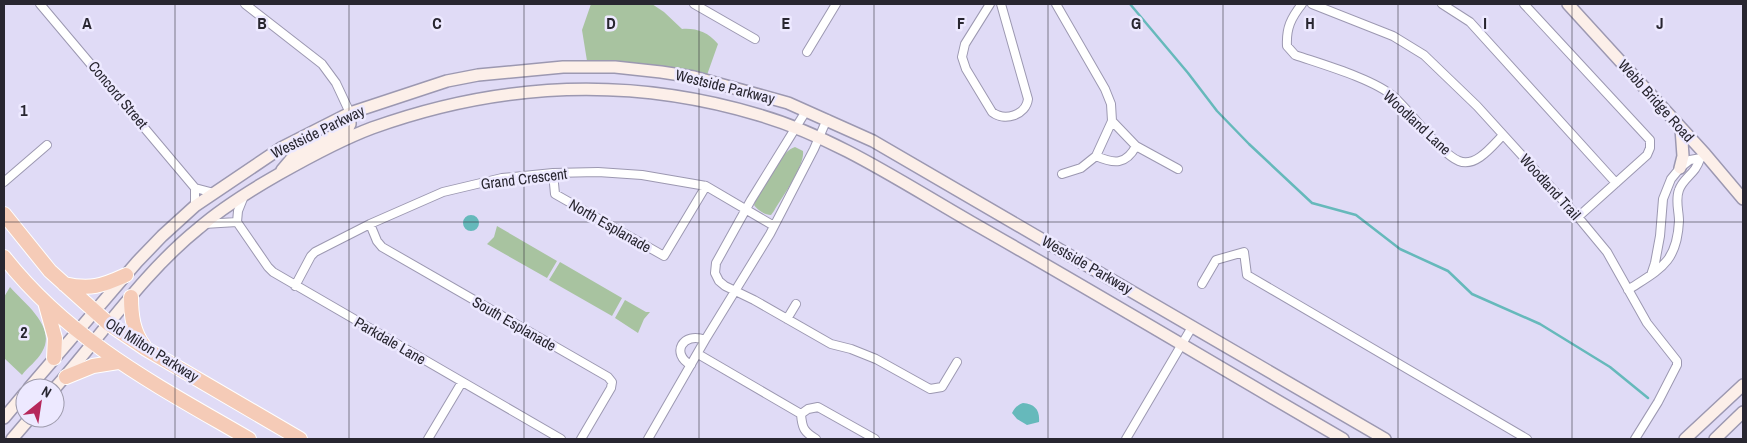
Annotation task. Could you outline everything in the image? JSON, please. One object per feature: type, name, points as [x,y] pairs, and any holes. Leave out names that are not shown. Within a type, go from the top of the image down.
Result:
[{"type":"highway","name":"Old Milton Parkway","points":[[4,214],[37,257],[63,284],[109,324],[146,349],[300,439]]},
{"type":"highway","name":"Old Milton Parkway","points":[[4,257],[45,302],[92,344],[118,362],[249,439]]},
{"type":"highway","points":[[63,284],[86,288],[95,287],[126,275]]},
{"type":"highway","points":[[131,297],[131,312],[134,325],[139,340],[146,349]]},
{"type":"highway","points":[[45,302],[55,338],[54,358]]},
{"type":"highway","points":[[66,377],[96,365],[118,362]]},
{"type":"main road","name":"Webb Bridge Road","points":[[1568,4],[1743,199]]},
{"type":"main road","name":"Westside Parkway","points":[[37,378],[162,236],[195,206],[281,148],[350,113],[448,81],[478,75],[568,67],[615,68],[694,77],[744,90],[827,119],[873,141],[1385,439]]},
{"type":"main road","name":"Westside Parkway","points":[[66,377],[131,297],[165,259],[202,225],[244,195],[312,155],[371,129],[439,108],[490,96],[547,90],[599,89],[649,92],[716,103],[762,116],[820,137],[1016,248],[1343,439]]},
{"type":"main road","points":[[278,175],[292,157],[348,128],[350,113]]},
{"type":"main road","points":[[1680,168],[1683,156],[1681,128]]},
{"type":"main road","points":[[1685,439],[1743,385]]},
{"type":"main road","points":[[4,418],[15,405]]},
{"type":"main road","points":[[1715,439],[1743,412]]},
{"type":"main road","points":[[12,439],[21,428]]},
{"type":"street","name":"Concord Street","points":[[40,4],[195,188]]},
{"type":"street","points":[[245,4],[322,64],[336,83],[350,113]]},
{"type":"street","points":[[694,4],[755,39]]},
{"type":"street","points":[[708,12],[713,4]]},
{"type":"street","points":[[807,52],[836,4]]},
{"type":"street","points":[[990,4],[965,44],[962,57],[966,69],[992,112],[1004,118],[1024,111],[1028,106],[1028,99],[1001,4]]},
{"type":"street","points":[[1056,4],[1106,89],[1112,121],[1096,156],[1081,168],[1062,174]]},
{"type":"street","name":"Woodland Lane","points":[[1302,4],[1294,14],[1286,33],[1287,46],[1295,55],[1374,84],[1392,95],[1445,150],[1460,161],[1471,162],[1482,156],[1503,135]]},
{"type":"street","name":"Woodland Trail","points":[[1312,4],[1393,36],[1424,55],[1477,106],[1578,217],[1607,252],[1647,323],[1676,361],[1677,365],[1636,439]]},
{"type":"street","points":[[1442,4],[1470,22],[1616,183]]},
{"type":"street","points":[[1524,4],[1650,140],[1650,148],[1647,155],[1578,217]]},
{"type":"street","points":[[806,111],[797,129],[787,140],[746,210],[715,268],[719,281],[831,344],[851,349],[876,360],[930,389],[942,387],[958,362]]},
{"type":"street","points":[[648,439],[774,226],[820,137],[827,119]]},
{"type":"street","points":[[1112,121],[1136,146],[1178,169]]},
{"type":"street","points":[[4,182],[47,145]]},
{"type":"street","points":[[1096,156],[1110,162],[1121,161],[1131,155],[1136,146]]},
{"type":"street","points":[[1651,275],[1661,228],[1663,199],[1671,179],[1690,160],[1703,156]]},
{"type":"street","points":[[1628,290],[1668,262],[1676,243],[1679,222],[1679,189],[1703,156]]},
{"type":"street","name":"Grand Crescent","points":[[295,286],[315,252],[370,224],[443,192],[502,178],[553,173],[598,172],[642,175],[706,186],[774,226]]},
{"type":"street","name":"North Esplanade","points":[[553,173],[555,194],[664,256],[706,186]]},
{"type":"street","points":[[195,206],[195,188],[214,192]]},
{"type":"street","points":[[202,225],[236,222],[244,195]]},
{"type":"street","name":"Parkdale Lane","points":[[236,222],[268,267],[280,277],[561,439]]},
{"type":"street","name":"South Esplanade","points":[[370,224],[377,241],[382,247],[608,377],[612,382],[611,388],[581,439]]},
{"type":"street","points":[[1661,228],[1677,229]]},
{"type":"street","points":[[1202,284],[1216,260],[1244,252],[1247,275],[1527,439]]},
{"type":"street","points":[[787,319],[796,304]]},
{"type":"street","points":[[1126,439],[1192,327]]},
{"type":"street","points":[[692,365],[685,362],[682,358],[682,344],[694,337],[705,340]]},
{"type":"street","points":[[698,354],[802,414]]},
{"type":"street","points":[[428,439],[462,382]]},
{"type":"street","points":[[802,414],[808,409],[818,407],[875,439]]},
{"type":"street","points":[[802,414],[802,426],[806,433],[816,439]]},
{"type":"shaded area","points":[[591,4],[652,4],[664,12],[682,29],[697,30],[706,34],[718,44],[707,75],[648,66],[587,61],[582,30]]},
{"type":"shaded area","points":[[795,147],[803,151],[803,157],[797,173],[771,215],[764,213],[754,205],[756,200],[783,155]]},
{"type":"shaded area","points":[[468,215],[474,215],[479,220],[477,229],[468,231],[463,226],[463,220]]},
{"type":"shaded area","points":[[497,226],[557,261],[547,278],[487,244],[494,237]]},
{"type":"shaded area","points":[[560,262],[622,298],[612,316],[549,280]]},
{"type":"shaded area","points":[[10,287],[37,316],[45,334],[46,343],[42,352],[22,375],[4,358],[4,297]]},
{"type":"shaded area","points":[[625,300],[646,312],[650,312],[644,319],[638,333],[615,318]]},
{"type":"shaded area","points":[[1023,403],[1036,408],[1039,414],[1039,422],[1027,425],[1017,419],[1012,413],[1017,406]]},
{"type":"waterway","points":[[1130,4],[1217,111],[1312,203],[1356,215],[1400,249],[1448,271],[1472,294],[1540,324],[1610,367],[1648,398]]}]
